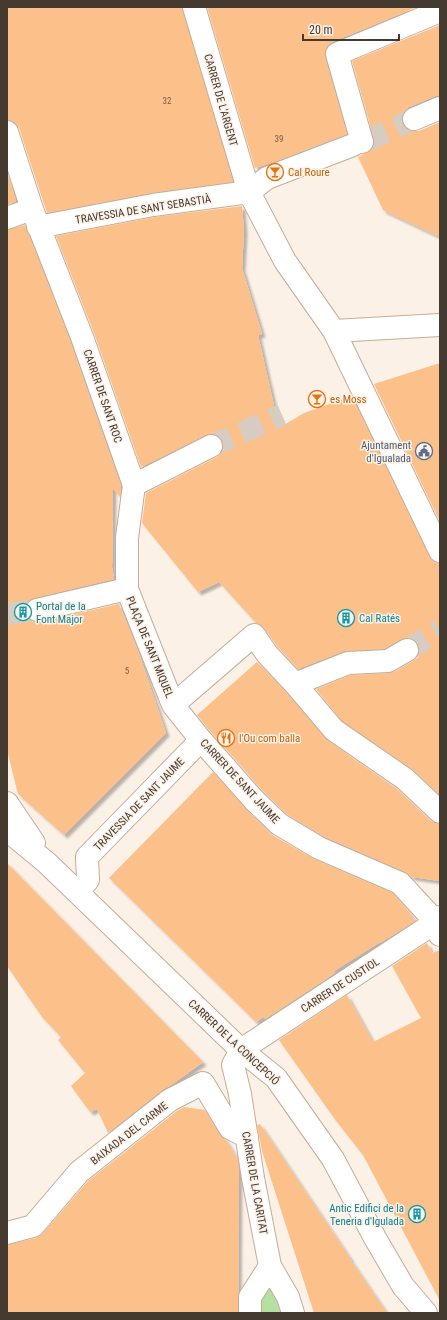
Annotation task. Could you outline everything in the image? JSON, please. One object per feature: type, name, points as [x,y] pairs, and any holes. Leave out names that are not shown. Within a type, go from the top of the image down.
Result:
[{"type":"street","name":"CARRER DE L'ARGENT","points":[[194,7],[248,192],[285,261],[334,331],[440,551]]},
{"type":"street","points":[[248,192],[267,178],[360,143],[337,54],[440,11]]},
{"type":"street","points":[[414,120],[440,108]]},
{"type":"street","name":"CARRER DE SANT ROC","points":[[7,132],[35,218],[82,337],[134,484]]},
{"type":"street","name":"TRAVESSIA DE SANT SEBASTIÀ","points":[[7,218],[35,218],[153,205],[248,192]]},
{"type":"street","points":[[334,331],[440,325]]},
{"type":"street","points":[[134,484],[211,446]]},
{"type":"street","name":"PLAÇA DE SANT MIQUEL","points":[[134,484],[121,590],[173,705],[254,635],[267,654],[295,684]]},
{"type":"street","points":[[37,610],[121,590]]},
{"type":"street","points":[[407,650],[388,661],[348,662],[295,684],[334,730],[405,779],[440,812]]},
{"type":"street","name":"CARRER DE SANT JAUME","points":[[173,705],[201,740],[254,800],[278,824],[319,848],[400,883],[439,924]]},
{"type":"street","name":"TRAVESSIA DE SANT JAUME","points":[[77,892],[88,880],[87,857],[201,740]]},
{"type":"street","points":[[7,804],[46,863]]},
{"type":"street","name":"CARRER DE LA CONCEPCIÓ","points":[[7,830],[77,892],[240,1050],[276,1078],[333,1159],[375,1238],[403,1286],[426,1313]]},
{"type":"street","name":"CARRER DE CUSTIOL","points":[[240,1050],[439,924]]},
{"type":"street","name":"CARRER DE LA CARITAT","points":[[240,1050],[233,1066],[240,1094],[253,1178],[270,1266],[288,1297],[293,1313]]},
{"type":"street","name":"BAIXADA DEL CARME","points":[[7,1233],[33,1226],[79,1172],[170,1100],[203,1083],[230,1128],[247,1137]]},
{"type":"street","points":[[250,1313],[250,1297],[270,1266]]},
{"type":"green space","points":[[270,1266],[293,1313],[250,1313]]},
{"type":"building","points":[[7,7],[182,7],[233,182],[151,193],[47,213],[19,128],[15,122],[7,120]]},
{"type":"building","points":[[207,7],[417,7],[332,42],[327,46],[325,57],[347,134],[255,168]]},
{"type":"building","points":[[440,25],[440,96],[435,96],[409,107],[404,112],[402,123],[406,129],[419,131],[440,122],[440,237],[383,210],[358,157],[371,150],[374,145],[374,139],[352,61]]},
{"type":"building","points":[[7,172],[16,201],[7,205]]},
{"type":"building","points":[[242,206],[244,231],[242,268],[262,334],[258,335],[279,428],[304,413],[352,396],[429,556],[433,562],[440,563],[440,795],[412,769],[342,721],[316,689],[351,675],[394,672],[418,657],[418,644],[414,639],[401,639],[384,649],[344,651],[298,669],[277,646],[264,628],[256,623],[219,582],[198,592],[142,523],[146,493],[217,457],[222,452],[222,441],[217,435],[206,435],[141,467],[94,333],[56,236],[155,217]]},
{"type":"building","points":[[25,225],[70,341],[121,486],[120,497],[113,488],[112,567],[114,579],[34,598],[25,606],[25,613],[33,622],[39,622],[119,604],[139,654],[166,733],[64,835],[18,794],[7,750],[7,230]]},
{"type":"building","name":"Ajuntament d'Igualada","points":[[440,363],[440,522],[374,384]]},
{"type":"building","points":[[257,662],[286,692],[327,740],[397,789],[431,821],[440,824],[440,881],[412,877],[405,872],[325,837],[287,814],[263,791],[211,732],[197,715]]},
{"type":"building","points":[[213,772],[245,808],[272,835],[314,859],[393,893],[415,921],[334,971],[335,973],[265,1019],[263,1017],[256,1022],[109,878]]},
{"type":"building","points":[[7,863],[203,1062],[162,1090],[108,1133],[97,1109],[90,1112],[71,1086],[85,1073],[58,1040],[61,1037],[42,1017],[7,966]]},
{"type":"building","points":[[427,943],[432,953],[440,950],[440,1301],[363,1155],[334,1118],[279,1040],[347,995],[373,1042],[421,1018],[392,966]]},
{"type":"building","points":[[184,1107],[205,1110],[219,1134],[225,1139],[238,1160],[238,1313],[7,1313],[7,1245],[36,1238],[42,1234],[88,1181]]},
{"type":"building","points":[[260,1124],[387,1313],[314,1313],[262,1151],[257,1125]]},
{"type":"tunnel","points":[[366,141],[414,119]]},
{"type":"tunnel","points":[[211,446],[282,415]]},
{"type":"tunnel","points":[[7,614],[37,610]]},
{"type":"tunnel","points":[[407,650],[440,630]]},
{"type":"place","name":"Cal Roure","points":[[275,172]]},
{"type":"place","name":"es Moss","points":[[317,399]]},
{"type":"place","name":"Ajuntament d'Igualada","points":[[424,451]]},
{"type":"place","name":"Portal de la Font Major","points":[[23,612]]},
{"type":"place","name":"Cal Ratés","points":[[346,618]]},
{"type":"place","name":"l'Ou com balla","points":[[226,738]]},
{"type":"place","name":"Antic Edifici de la Teneria d'Igulada","points":[[417,1214]]}]
